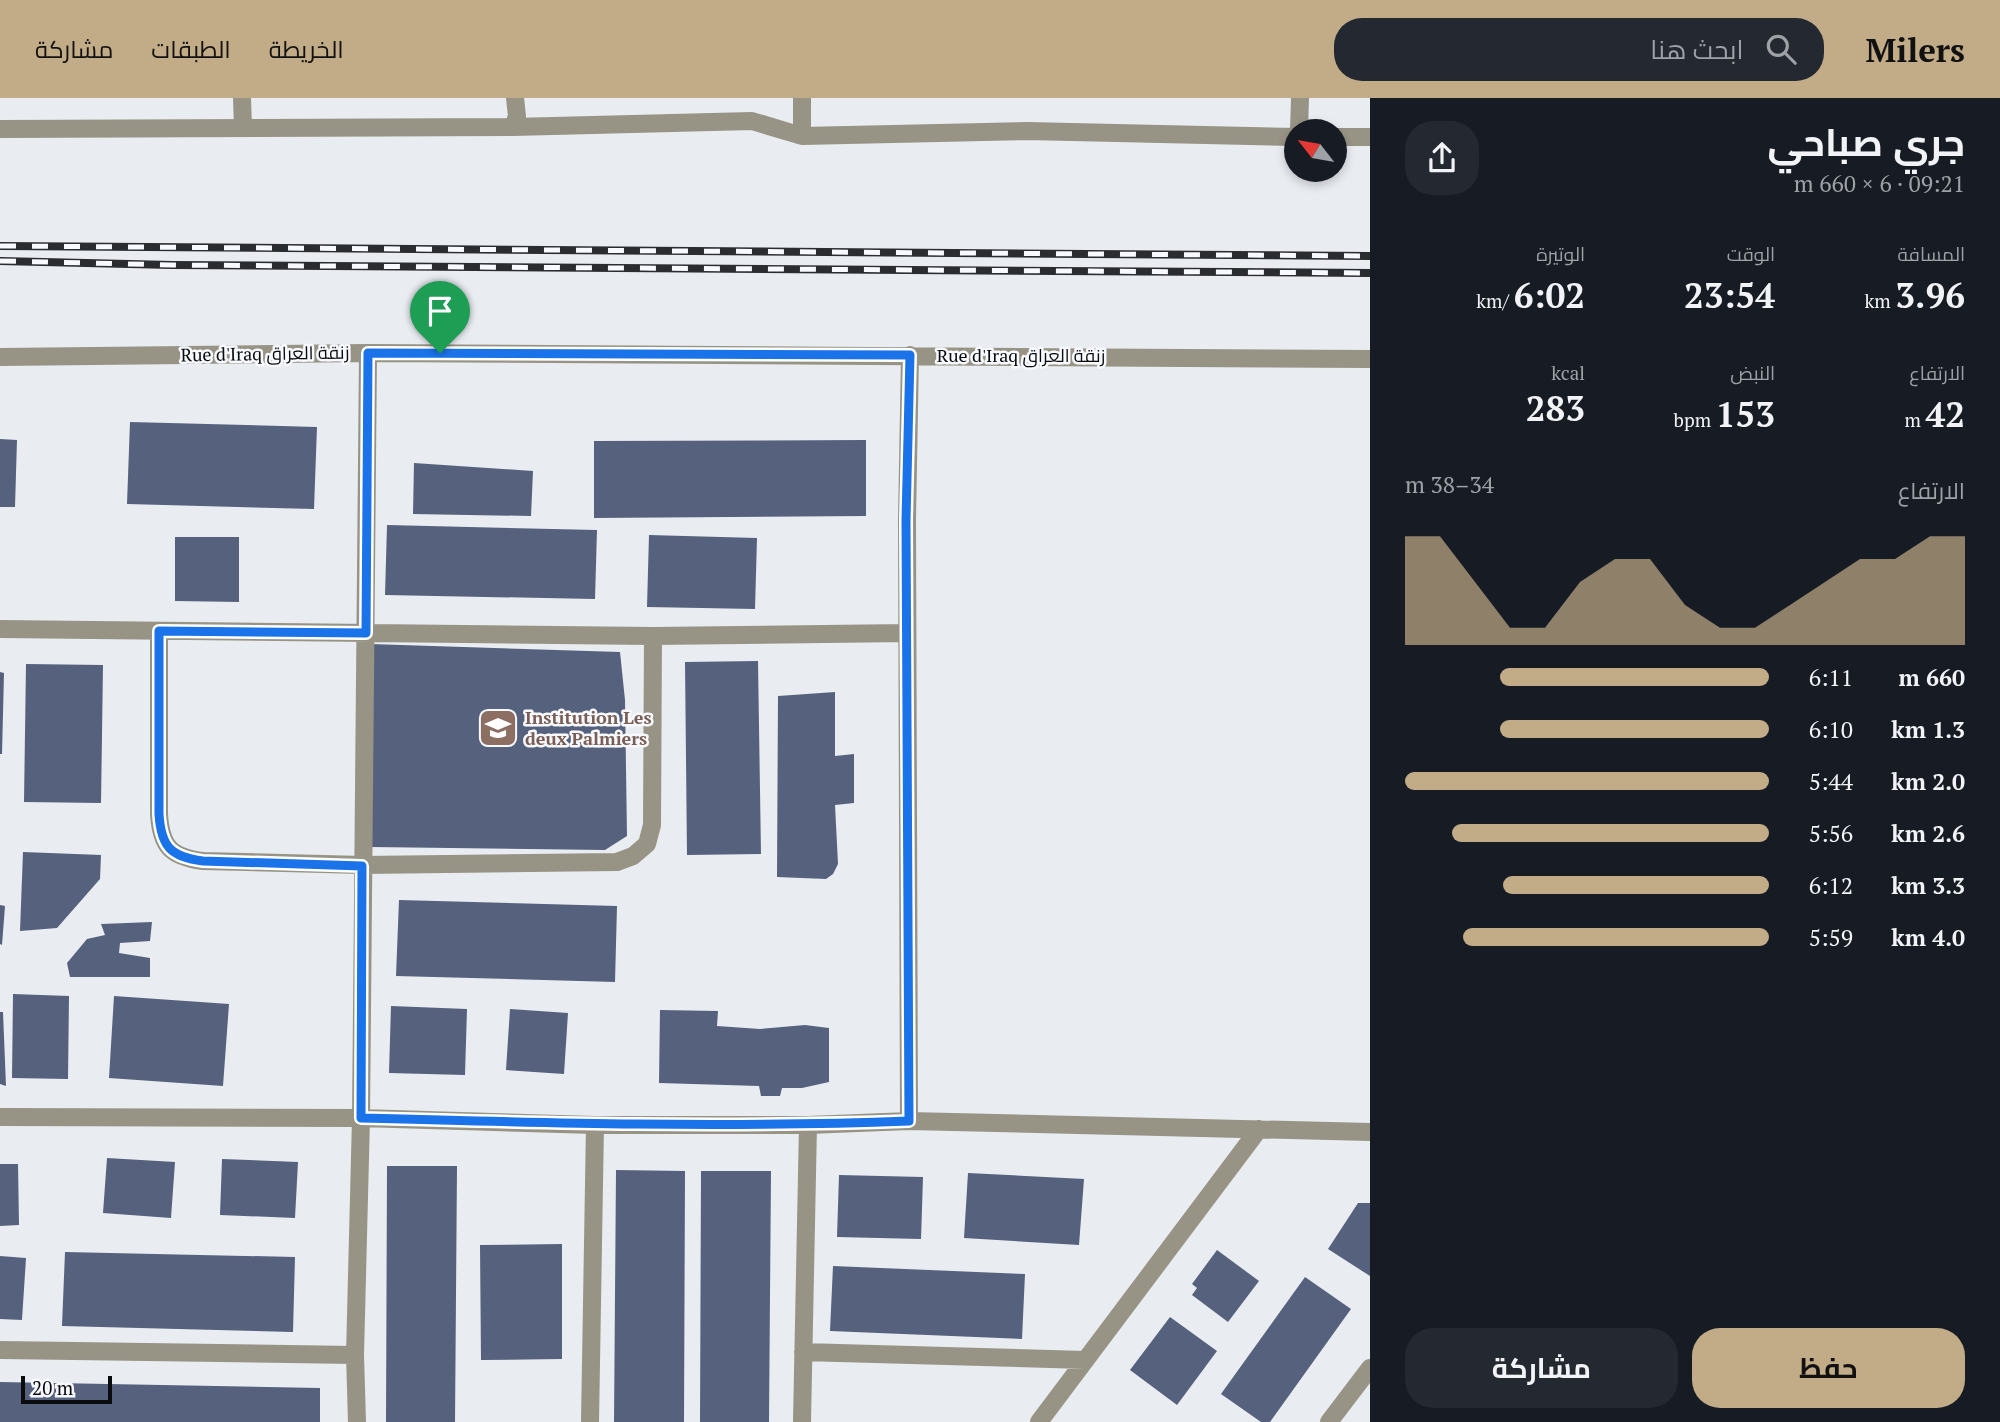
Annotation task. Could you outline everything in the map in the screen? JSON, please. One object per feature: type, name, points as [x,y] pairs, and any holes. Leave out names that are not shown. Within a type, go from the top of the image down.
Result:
[{"type":"street","points":[[242,98],[243,127]]},
{"type":"street","points":[[513,127],[517,116],[515,98]]},
{"type":"street","points":[[802,98],[802,136]]},
{"type":"street","points":[[1299,119],[1300,98]]},
{"type":"street","points":[[0,130],[513,127],[752,121],[802,136],[1027,131],[1284,137]]},
{"type":"street","points":[[1348,137],[1370,137]]},
{"type":"street","points":[[357,1422],[355,1355],[361,1118],[368,353]]},
{"type":"street","name":"Rue d'Iraq زنقة العراق","points":[[0,357],[368,353],[1370,359]]},
{"type":"street","points":[[909,1121],[906,633],[910,355]]},
{"type":"street","points":[[0,629],[653,636],[906,633]]},
{"type":"street","points":[[159,631],[159,814],[163,839],[172,852],[185,859],[203,861],[362,866],[617,862],[633,856],[648,844],[653,817],[653,636]]},
{"type":"street","points":[[0,1117],[361,1118],[595,1125],[808,1125],[909,1121],[1370,1132]]},
{"type":"street","points":[[590,1422],[595,1125]]},
{"type":"street","points":[[802,1422],[808,1125]]},
{"type":"street","points":[[1039,1422],[1259,1129]]},
{"type":"street","points":[[0,1350],[355,1355]]},
{"type":"street","points":[[803,1352],[1085,1360]]},
{"type":"street","points":[[1329,1422],[1370,1368]]},
{"type":"building","points":[[130,422],[317,427],[314,509],[127,504]]},
{"type":"building","points":[[0,439],[17,440],[15,507],[0,507]]},
{"type":"building","points":[[866,440],[866,516],[594,518],[594,441]]},
{"type":"building","points":[[414,463],[533,471],[531,516],[413,514]]},
{"type":"building","points":[[387,525],[597,530],[595,599],[385,595]]},
{"type":"building","points":[[649,535],[757,538],[755,609],[647,607]]},
{"type":"building","points":[[175,537],[239,537],[239,602],[175,601]]},
{"type":"building","name":"Institution Les deux Palmiers","points":[[370,644],[620,652],[625,700],[627,836],[605,850],[371,847]]},
{"type":"building","points":[[758,661],[761,854],[687,855],[685,662]]},
{"type":"building","points":[[26,664],[103,665],[101,803],[24,802]]},
{"type":"building","points":[[0,672],[4,673],[2,754],[0,754]]},
{"type":"building","points":[[835,692],[835,756],[854,754],[854,803],[835,805],[838,864],[833,874],[826,879],[777,877],[778,696]]},
{"type":"building","points":[[23,852],[101,855],[100,879],[57,928],[20,931]]},
{"type":"building","points":[[399,900],[617,906],[615,982],[396,976]]},
{"type":"building","points":[[0,905],[5,906],[2,945],[0,944]]},
{"type":"building","points":[[152,922],[150,941],[120,943],[119,953],[150,958],[150,977],[70,977],[67,963],[87,939],[105,935],[101,924]]},
{"type":"building","points":[[13,994],[69,996],[68,1079],[12,1078]]},
{"type":"building","points":[[114,996],[229,1004],[223,1086],[109,1078]]},
{"type":"building","points":[[391,1006],[467,1009],[465,1075],[389,1073]]},
{"type":"building","points":[[510,1009],[568,1013],[564,1074],[506,1070]]},
{"type":"building","points":[[660,1010],[718,1011],[717,1026],[760,1029],[805,1025],[829,1028],[829,1082],[802,1088],[782,1088],[780,1096],[761,1096],[759,1086],[659,1083]]},
{"type":"building","points":[[0,1012],[3,1012],[6,1086],[0,1084]]},
{"type":"building","points":[[107,1158],[175,1162],[171,1218],[103,1213]]},
{"type":"building","points":[[222,1159],[298,1162],[295,1218],[220,1215]]},
{"type":"building","points":[[0,1164],[18,1164],[19,1225],[0,1226]]},
{"type":"building","points":[[387,1166],[457,1166],[455,1422],[386,1422]]},
{"type":"building","points":[[616,1170],[685,1171],[684,1422],[614,1422]]},
{"type":"building","points":[[701,1171],[771,1171],[769,1422],[700,1422]]},
{"type":"building","points":[[968,1173],[1084,1179],[1079,1245],[964,1238]]},
{"type":"building","points":[[839,1175],[923,1177],[921,1239],[837,1237]]},
{"type":"building","points":[[1358,1203],[1370,1203],[1370,1276],[1328,1249]]},
{"type":"building","points":[[562,1244],[562,1359],[481,1360],[480,1245]]},
{"type":"building","points":[[1217,1250],[1259,1281],[1228,1322],[1192,1295],[1197,1288],[1192,1284]]},
{"type":"building","points":[[65,1252],[295,1257],[293,1332],[62,1326]]},
{"type":"building","points":[[0,1256],[26,1258],[22,1320],[0,1319]]},
{"type":"building","points":[[833,1266],[1025,1274],[1022,1339],[830,1331]]},
{"type":"building","points":[[1305,1277],[1351,1309],[1270,1422],[1261,1422],[1221,1394]]},
{"type":"building","points":[[1170,1317],[1217,1351],[1177,1405],[1130,1370]]},
{"type":"building","points":[[0,1382],[320,1388],[320,1422],[0,1422]]},
{"type":"railway","points":[[0,246],[1370,256]]},
{"type":"railway","points":[[0,261],[172,265],[1370,273]]},
{"type":"place","name":"Institution Les deux Palmiers","points":[[498,728]]},
{"type":"route","points":[[368,353],[440,353],[910,355],[906,520],[909,1121],[808,1125],[595,1125],[361,1118],[362,866],[185,859],[172,852],[163,839],[159,814],[159,631],[366,633],[368,353]]}]
